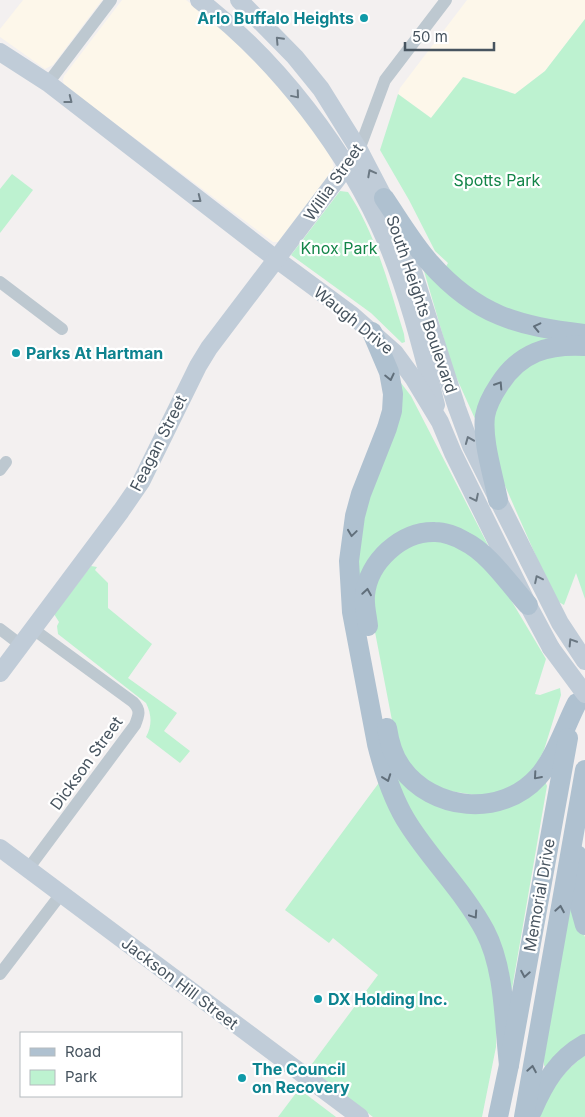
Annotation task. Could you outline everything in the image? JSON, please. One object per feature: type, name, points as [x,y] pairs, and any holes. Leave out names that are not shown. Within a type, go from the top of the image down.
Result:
[{"type":"main road","name":"South Heights Boulevard","points":[[199,0],[233,28],[277,73],[302,103],[324,133],[370,208],[386,241],[404,291],[426,364],[440,422]]},
{"type":"main road","name":"South Heights Boulevard","points":[[244,5],[311,76],[342,120],[384,198],[404,243],[471,446],[498,500]]},
{"type":"main road","points":[[233,28],[244,5]]},
{"type":"main road","name":"Waugh Drive","points":[[0,52],[48,83],[372,332],[395,353],[414,379],[440,422],[453,453],[528,605],[581,698]]},
{"type":"main road","name":"Willia Street","points":[[276,259],[359,150]]},
{"type":"main road","points":[[384,198],[429,262],[463,294],[479,306],[520,323],[585,334]]},
{"type":"main road","name":"Feagan Street","points":[[0,672],[142,482],[198,366],[209,348],[276,259]]},
{"type":"main road","points":[[372,332],[389,372],[393,394],[392,411],[361,494],[352,537],[349,561],[356,631],[382,762],[397,803],[413,831],[475,915],[492,947],[500,983],[509,1065]]},
{"type":"main road","points":[[585,346],[551,347],[532,354],[516,364],[503,379],[492,397],[485,415],[485,434],[498,500],[560,623],[585,661]]},
{"type":"main road","points":[[528,605],[481,552],[450,535],[434,532],[415,535],[400,542],[386,552],[376,565],[369,580],[365,594],[366,611],[388,737],[401,767],[413,781],[429,792],[452,802],[476,806],[500,802],[523,790],[539,777],[581,698]]},
{"type":"main road","name":"Memorial Drive","points":[[498,1117],[567,744],[581,698],[585,674]]},
{"type":"main road","name":"Memorial Drive","points":[[524,1117],[585,770]]},
{"type":"main road","points":[[575,824],[580,907],[585,925]]},
{"type":"main road","name":"Jackson Hill Street","points":[[0,848],[355,1116]]},
{"type":"main road","points":[[530,1117],[550,1076],[560,1063],[585,1044]]},
{"type":"street","points":[[48,83],[111,0]]},
{"type":"street","name":"Willia Street","points":[[359,150],[385,80],[446,0]]},
{"type":"street","points":[[0,282],[62,329]]},
{"type":"street","points":[[0,629],[21,645]]},
{"type":"street","name":"Dickson Street","points":[[28,869],[135,725],[140,714],[133,702],[33,629]]},
{"type":"street","points":[[0,974],[61,894]]},
{"type":"shaded area","points":[[23,0],[102,0],[53,65],[45,69],[0,37],[0,29]]},
{"type":"shaded area","points":[[122,0],[186,0],[225,32],[286,95],[311,127],[332,159],[334,168],[278,242],[273,242],[64,85],[64,76]]},
{"type":"shaded area","points":[[467,0],[585,0],[585,19],[545,71],[515,94],[464,77],[431,118],[398,94],[400,88]]},
{"type":"green space","name":"Spotts Park","points":[[585,19],[585,328],[490,306],[444,270],[448,263],[435,251],[409,200],[380,150],[398,94],[431,118],[463,77],[515,94],[545,71]]},
{"type":"green space","points":[[12,174],[33,190],[0,233],[0,189]]},
{"type":"green space","name":"Knox Park","points":[[340,191],[348,192],[358,208],[374,243],[393,297],[405,342],[402,343],[371,313],[291,255]]},
{"type":"green space","points":[[424,271],[452,295],[585,339],[544,343],[476,421],[453,370]]},
{"type":"green space","points":[[585,352],[585,599],[576,573],[564,605],[557,601],[546,579],[495,463],[491,412],[529,360]]},
{"type":"green space","points":[[401,383],[411,396],[488,545],[402,534],[360,611],[386,745],[450,809],[545,781],[547,786],[508,1012],[506,983],[418,829],[392,775],[358,611],[355,545]]},
{"type":"green space","points":[[437,539],[466,548],[505,590],[546,659],[535,694],[540,695],[560,688],[561,695],[544,750],[530,777],[494,798],[431,788],[409,769],[395,736],[370,606],[376,575],[403,547]]},
{"type":"green space","points":[[91,566],[97,567],[95,570],[108,583],[108,608],[152,644],[128,678],[177,713],[164,731],[190,751],[180,763],[146,737],[150,720],[146,703],[58,634],[57,626],[59,622],[54,614]]},
{"type":"green space","points":[[381,780],[483,936],[497,1015],[496,1047],[482,1117],[373,1117],[309,1068],[378,975],[333,938],[329,943],[285,910]]},
{"type":"green space","points":[[570,906],[585,937],[585,1038],[546,1069],[544,1058]]},
{"type":"green space","points":[[585,1055],[585,1117],[539,1117],[548,1098],[563,1076]]},
{"type":"green space","points":[[299,1089],[336,1117],[278,1117]]},
{"type":"place","name":"Arlo Buffalo Heights","points":[[364,18]]},
{"type":"place","name":"Parks At Hartman","points":[[16,353]]},
{"type":"place","name":"DX Holding Inc.","points":[[318,999]]},
{"type":"place","name":"The Council on Recovery","points":[[242,1078]]}]
